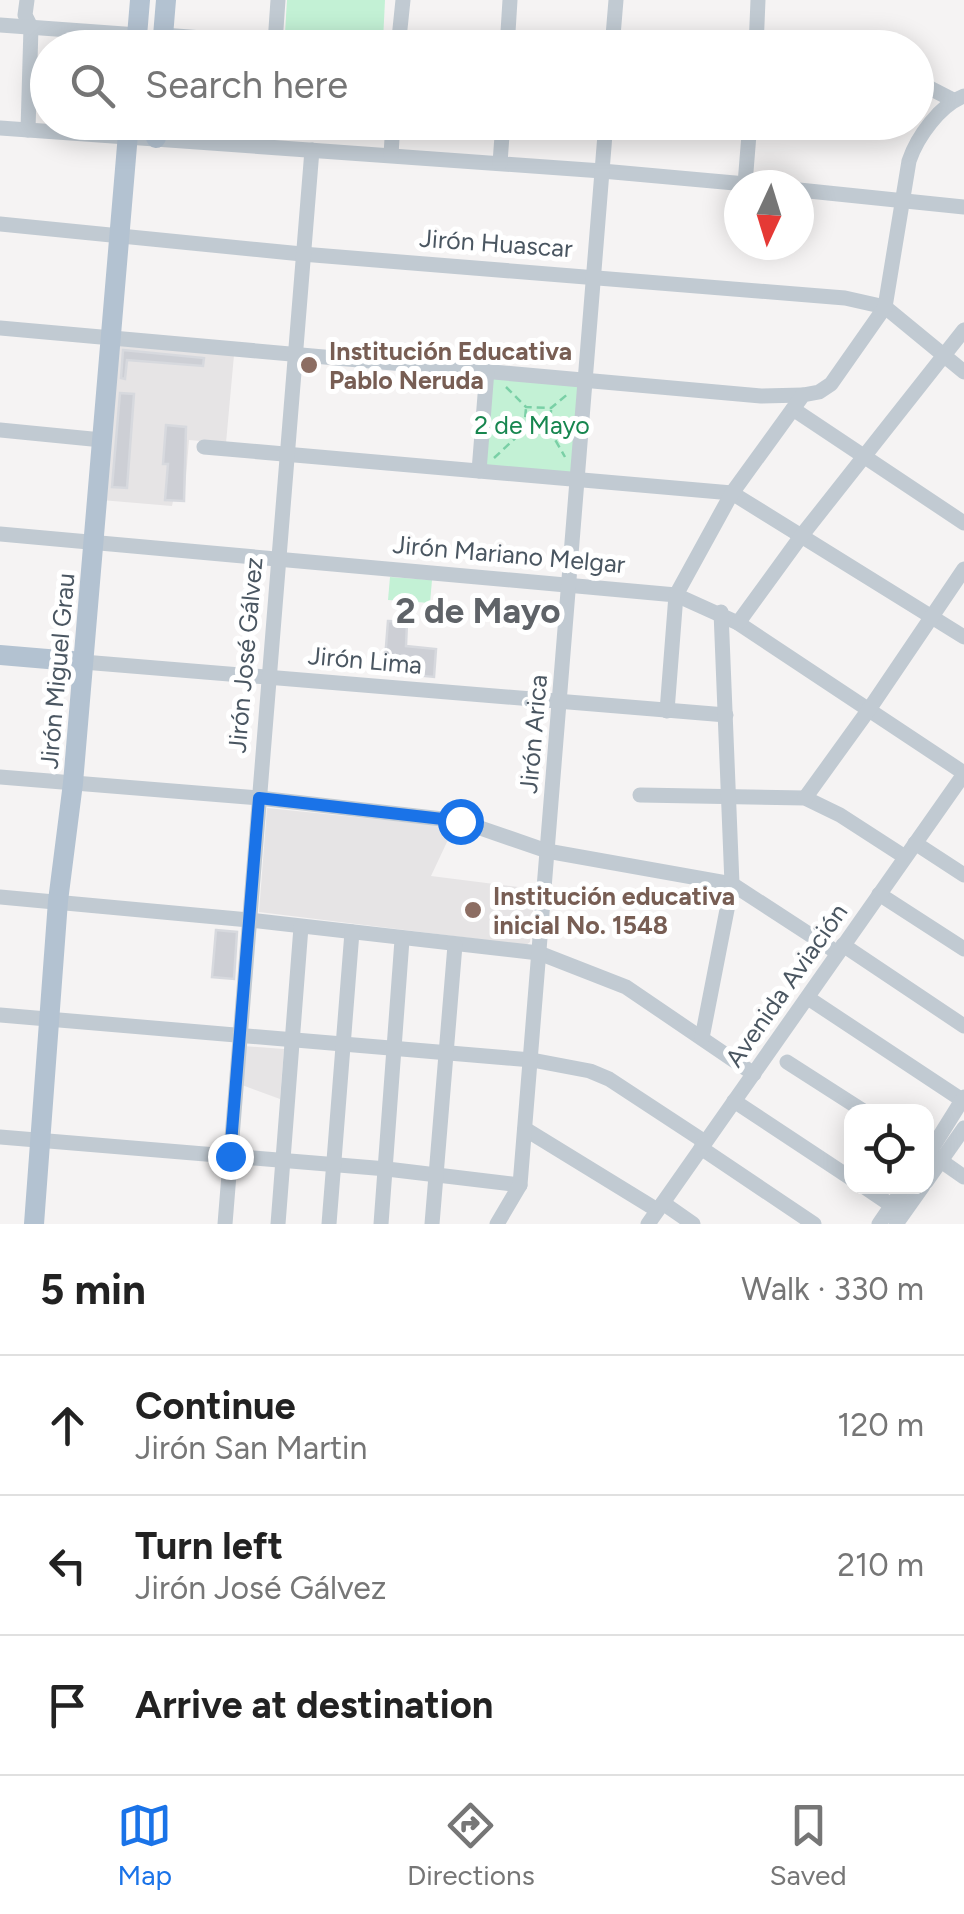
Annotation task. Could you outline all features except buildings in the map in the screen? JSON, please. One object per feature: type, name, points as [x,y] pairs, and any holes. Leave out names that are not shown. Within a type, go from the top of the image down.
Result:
[{"type":"main road","points":[[138,30],[140,0]]},
{"type":"main road","points":[[164,30],[166,0]]},
{"type":"main road","name":"Jirón Miguel Grau","points":[[34,1224],[58,901],[94,544],[127,140]]},
{"type":"main road","name":"Jirón Lima","points":[[0,655],[83,662]]},
{"type":"street","points":[[27,0],[26,15],[31,28]]},
{"type":"street","points":[[276,30],[278,0]]},
{"type":"street","points":[[400,30],[402,0]]},
{"type":"street","points":[[509,30],[510,0]]},
{"type":"street","points":[[614,30],[616,0]]},
{"type":"street","points":[[757,30],[758,0]]},
{"type":"street","points":[[0,26],[47,30]]},
{"type":"street","points":[[0,128],[28,130],[30,62]]},
{"type":"street","points":[[934,89],[959,98],[934,124]]},
{"type":"street","points":[[234,140],[312,150],[724,181]]},
{"type":"street","points":[[391,155],[392,140]]},
{"type":"street","points":[[500,164],[502,140]]},
{"type":"street","name":"Jirón Arica","points":[[497,1224],[520,1185],[604,140]]},
{"type":"street","points":[[750,140],[751,170]]},
{"type":"street","points":[[667,711],[676,595],[732,493],[798,402],[831,384],[885,307],[902,202],[918,140]]},
{"type":"street","name":"Jirón José Gálvez","points":[[225,1224],[312,150]]},
{"type":"street","points":[[814,192],[964,207]]},
{"type":"street","name":"Jirón Huascar","points":[[0,224],[302,254],[845,298],[885,307],[964,372]]},
{"type":"street","points":[[0,328],[586,378],[798,402],[864,455],[964,523]]},
{"type":"street","points":[[738,622],[964,330]]},
{"type":"street","points":[[478,471],[486,370]]},
{"type":"street","points":[[0,430],[102,440]]},
{"type":"street","points":[[204,447],[732,493],[964,637]]},
{"type":"street","name":"Jirón Mariano Melgar","points":[[0,534],[676,595],[738,622],[964,773]]},
{"type":"street","points":[[805,798],[964,568]]},
{"type":"street","points":[[702,1038],[732,884],[720,612]]},
{"type":"street","name":"Jirón Lima","points":[[83,662],[726,715]]},
{"type":"street","name":"Avenida Aviación","points":[[656,1212],[910,850],[958,796],[964,773]]},
{"type":"street","points":[[0,776],[259,798],[460,821],[547,851],[732,884],[964,1026]]},
{"type":"street","points":[[640,795],[805,798],[964,874]]},
{"type":"street","points":[[880,894],[964,949]]},
{"type":"street","points":[[0,896],[540,953],[626,987],[754,1074]]},
{"type":"street","points":[[278,1224],[301,927]]},
{"type":"street","points":[[329,1224],[352,932]]},
{"type":"street","points":[[381,1224],[402,940]]},
{"type":"street","points":[[432,1224],[455,946]]},
{"type":"street","points":[[808,998],[963,1098],[934,1151]]},
{"type":"street","points":[[0,1015],[532,1060],[590,1070],[609,1079],[814,1224]]},
{"type":"street","points":[[787,1062],[853,1104]]},
{"type":"street","points":[[734,1101],[844,1173]]},
{"type":"street","points":[[934,1153],[964,1128]]},
{"type":"street","points":[[525,1130],[656,1212],[693,1224]]},
{"type":"street","points":[[0,1138],[386,1169],[520,1185]]},
{"type":"street","points":[[934,1158],[964,1177]]},
{"type":"street","points":[[874,1194],[901,1217]]},
{"type":"street","points":[[880,1224],[901,1217],[918,1194]]},
{"type":"path","points":[[486,370],[526,406],[552,408]]},
{"type":"path","points":[[578,480],[550,431],[552,408],[586,378]]},
{"type":"path","points":[[478,471],[524,430],[526,406]]},
{"type":"path","points":[[524,430],[550,431]]},
{"type":"shaded area","points":[[115,344],[234,355],[226,443],[189,440],[184,501],[173,501],[172,506],[101,500]]},
{"type":"shaded area","points":[[267,808],[454,827],[431,876],[535,889],[530,942],[526,945],[259,912]]},
{"type":"shaded area","points":[[243,1046],[284,1049],[280,1099],[242,1085]]},
{"type":"green space","points":[[287,0],[385,0],[384,30],[285,30]]},
{"type":"green space","name":"2 de Mayo","points":[[490,373],[584,380],[576,478],[480,470]]},
{"type":"green space","points":[[390,577],[432,580],[430,603],[388,600]]},
{"type":"place","name":"Institución Educativa Pablo Neruda","points":[[309,365]]},
{"type":"place","name":"Institución educativa inicial No. 1548","points":[[473,910]]},
{"type":"district","name":"2 de Mayo","points":[[478,611]]},
{"type":"route","points":[[230,1156],[259,798],[460,821]]}]
